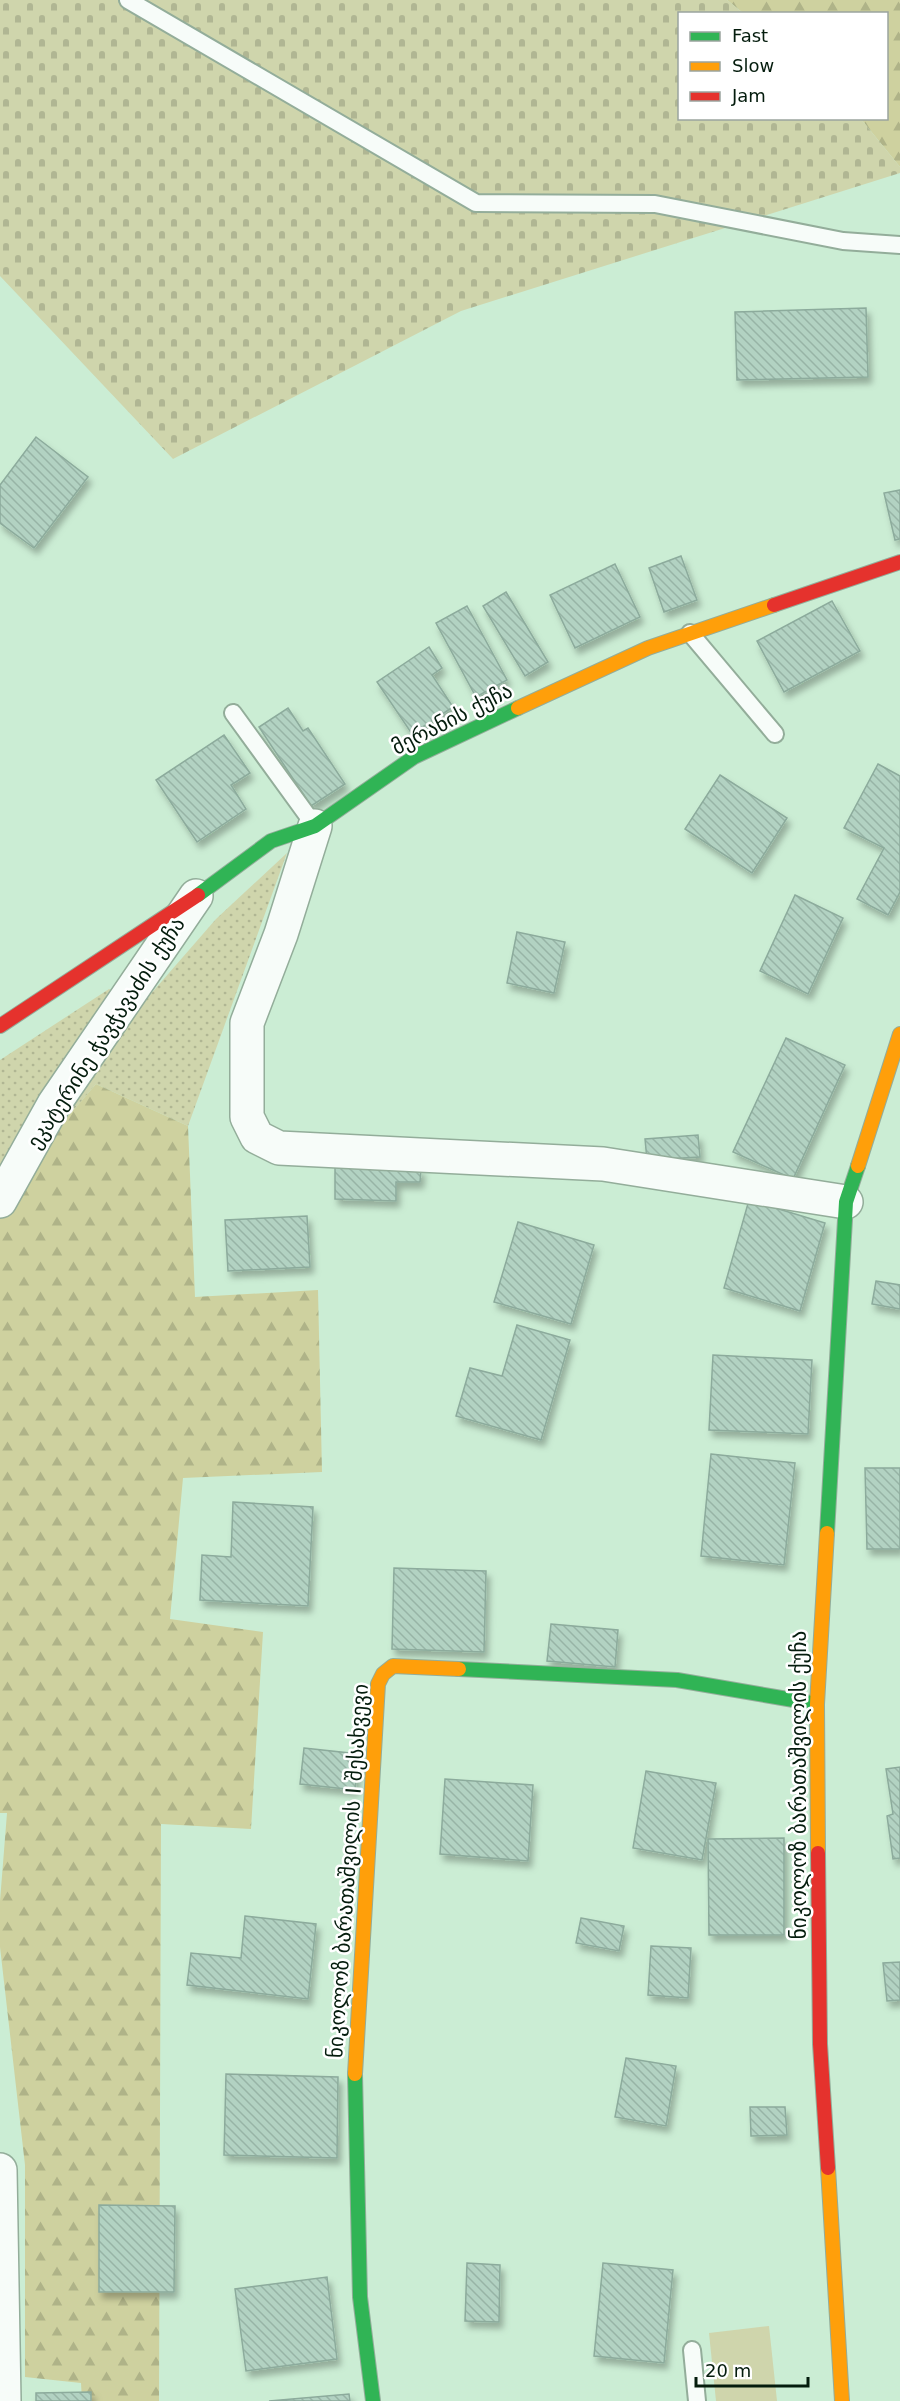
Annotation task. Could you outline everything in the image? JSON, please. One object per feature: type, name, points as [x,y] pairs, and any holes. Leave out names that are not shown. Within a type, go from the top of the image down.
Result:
[{"type":"street","name":"მერანის ქუჩა","points":[[0,1026],[196,896],[271,841],[315,826],[414,757],[648,648],[900,562]]},
{"type":"street","points":[[315,826],[281,934],[247,1023],[247,1117],[257,1137],[279,1148],[603,1164],[846,1202]]},
{"type":"street","name":"ეკატერინე ჭავჭავაძის ქუჩა","points":[[0,1201],[54,1104],[196,896]]},
{"type":"street","name":"ნიკოლოზ ბარათაშვილის ქუჩა","points":[[842,2401],[820,2044],[817,1704],[846,1202],[900,1035]]},
{"type":"street","name":"ნიკოლოზ ბარათაშვილის I შესახვევი","points":[[373,2401],[360,2297],[355,2055],[378,1684],[383,1674],[393,1666],[677,1680],[817,1704]]},
{"type":"street","points":[[0,2170],[4,2401]]},
{"type":"lane","points":[[128,0],[476,203],[655,204],[843,241],[900,245]]},
{"type":"lane","points":[[690,633],[775,734]]},
{"type":"lane","points":[[233,713],[315,826]]},
{"type":"lane","points":[[692,2350],[697,2401]]},
{"type":"green space","points":[[0,0],[727,0],[742,12],[678,12],[678,120],[862,120],[900,167],[900,173],[461,311],[173,459],[0,276]]},
{"type":"green space","points":[[727,0],[900,0],[900,167],[862,120],[888,120],[888,12],[742,12]]},
{"type":"green space","points":[[287,853],[188,1126],[96,1084],[0,1195],[0,1060],[109,989],[142,1004],[216,919]]},
{"type":"green space","points":[[96,1084],[188,1126],[195,1297],[318,1290],[322,1472],[183,1478],[170,1619],[263,1632],[251,1829],[161,1824],[159,2401],[82,2401],[81,2383],[25,2377],[25,2165],[0,1947],[0,1901],[7,1813],[0,1813],[0,1195]]},
{"type":"green space","points":[[769,2326],[777,2401],[716,2401],[709,2333]]},
{"type":"building","points":[[866,308],[868,377],[737,380],[735,312]]},
{"type":"building","points":[[36,437],[88,477],[34,548],[0,523],[0,485]]},
{"type":"building","points":[[900,490],[900,539],[895,540],[884,493]]},
{"type":"building","points":[[681,556],[697,600],[664,612],[649,568]]},
{"type":"building","points":[[615,564],[640,617],[575,648],[550,595]]},
{"type":"building","points":[[506,592],[548,662],[525,676],[483,606]]},
{"type":"building","points":[[832,601],[860,651],[784,692],[757,641]]},
{"type":"building","points":[[467,606],[507,680],[476,697],[436,623]]},
{"type":"building","points":[[429,647],[442,668],[432,675],[453,707],[412,734],[377,682]]},
{"type":"building","points":[[288,708],[303,731],[308,728],[345,784],[311,806],[259,727]]},
{"type":"building","points":[[224,735],[250,773],[231,785],[246,809],[197,842],[156,780]]},
{"type":"building","points":[[878,764],[900,776],[900,892],[888,915],[857,899],[884,848],[844,828]]},
{"type":"building","points":[[720,775],[787,818],[752,873],[685,829]]},
{"type":"building","points":[[795,895],[843,918],[808,994],[760,971]]},
{"type":"building","points":[[517,932],[565,942],[554,993],[507,983]]},
{"type":"building","points":[[786,1038],[845,1065],[793,1179],[733,1152]]},
{"type":"building","points":[[698,1135],[700,1157],[647,1160],[645,1139]]},
{"type":"building","points":[[335,1167],[421,1169],[420,1182],[396,1182],[396,1201],[335,1199]]},
{"type":"building","points":[[749,1200],[825,1223],[800,1311],[724,1288]]},
{"type":"building","points":[[307,1216],[310,1267],[228,1271],[225,1220]]},
{"type":"building","points":[[518,1222],[594,1245],[571,1324],[494,1302]]},
{"type":"building","points":[[876,1281],[900,1285],[900,1309],[872,1304]]},
{"type":"building","points":[[517,1325],[570,1340],[541,1440],[456,1416],[470,1368],[502,1376]]},
{"type":"building","points":[[713,1355],[812,1360],[808,1434],[709,1430]]},
{"type":"building","points":[[711,1454],[795,1463],[784,1565],[701,1556]]},
{"type":"building","points":[[865,1468],[900,1468],[900,1549],[867,1549]]},
{"type":"building","points":[[233,1502],[313,1507],[308,1606],[200,1600],[202,1555],[231,1557]]},
{"type":"building","points":[[394,1568],[486,1571],[484,1652],[392,1649]]},
{"type":"building","points":[[551,1624],[618,1630],[615,1667],[547,1661]]},
{"type":"building","points":[[304,1748],[359,1754],[355,1790],[300,1784]]},
{"type":"building","points":[[900,1767],[900,1858],[893,1859],[887,1816],[893,1814],[886,1769]]},
{"type":"building","points":[[646,1771],[716,1783],[702,1860],[633,1848]]},
{"type":"building","points":[[445,1779],[533,1785],[528,1861],[440,1854]]},
{"type":"building","points":[[784,1838],[784,1935],[709,1935],[708,1839]]},
{"type":"building","points":[[245,1916],[316,1924],[308,1999],[187,1985],[191,1953],[241,1958]]},
{"type":"building","points":[[581,1918],[624,1926],[619,1951],[576,1943]]},
{"type":"building","points":[[651,1946],[691,1948],[688,1998],[648,1995]]},
{"type":"building","points":[[900,1962],[900,2000],[887,2001],[883,1963]]},
{"type":"building","points":[[626,2058],[676,2066],[666,2126],[615,2117]]},
{"type":"building","points":[[226,2074],[338,2077],[337,2158],[224,2155]]},
{"type":"building","points":[[750,2107],[785,2107],[787,2135],[751,2136]]},
{"type":"building","points":[[99,2205],[175,2206],[174,2292],[99,2292]]},
{"type":"building","points":[[467,2263],[500,2265],[499,2322],[465,2321]]},
{"type":"building","points":[[603,2263],[673,2270],[664,2363],[594,2356]]},
{"type":"building","points":[[327,2277],[337,2359],[246,2371],[235,2289]]},
{"type":"building","points":[[91,2392],[91,2401],[36,2401],[36,2393]]},
{"type":"building","points":[[349,2394],[350,2401],[269,2401]]},
{"type":"traffic: fast","points":[[198,895],[271,841],[315,826],[414,757],[518,708]]},
{"type":"traffic: fast","points":[[827,1533],[846,1202],[858,1166]]},
{"type":"traffic: fast","points":[[459,1669],[677,1680],[817,1704]]},
{"type":"traffic: fast","points":[[355,2074],[360,2297],[373,2401]]},
{"type":"traffic: slow","points":[[518,708],[648,648],[774,605]]},
{"type":"traffic: slow","points":[[858,1166],[900,1034]]},
{"type":"traffic: slow","points":[[818,1853],[817,1704],[827,1533]]},
{"type":"traffic: slow","points":[[355,2074],[378,1684],[383,1674],[393,1666],[459,1669]]},
{"type":"traffic: slow","points":[[828,2168],[842,2401]]},
{"type":"traffic: jam","points":[[774,605],[900,562]]},
{"type":"traffic: jam","points":[[0,1026],[198,895]]},
{"type":"traffic: jam","points":[[818,1853],[820,2044],[828,2168]]}]
